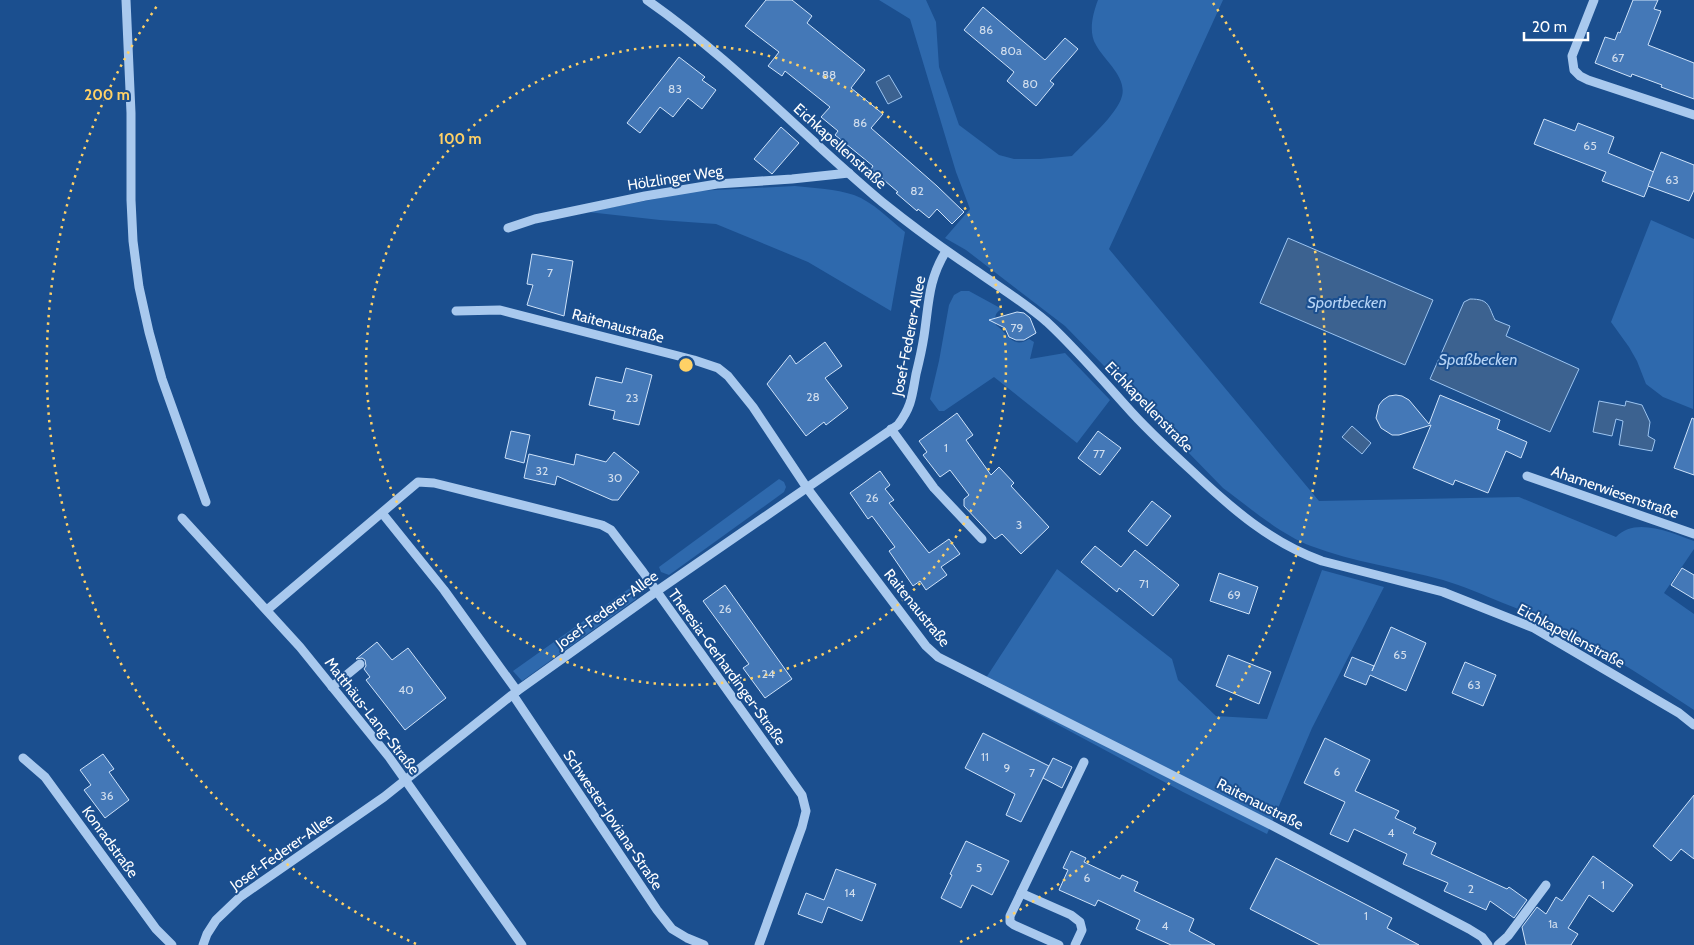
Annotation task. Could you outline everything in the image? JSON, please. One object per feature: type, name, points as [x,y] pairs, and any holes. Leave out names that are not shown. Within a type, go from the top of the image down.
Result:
[{"type":"street","points":[[126,0],[131,113],[131,200],[133,241],[139,287],[162,378],[206,502]]},
{"type":"street","name":"Eichkapellenstraße","points":[[647,0],[692,33],[883,202],[946,251],[1045,320],[1077,350],[1128,408],[1176,457],[1220,498],[1273,539],[1305,556],[1322,562],[1443,592],[1534,628],[1679,713],[1694,725]]},
{"type":"street","points":[[1594,0],[1572,56],[1574,70],[1588,80],[1694,115]]},
{"type":"street","name":"Hölzlinger Weg","points":[[508,228],[535,219],[708,185],[849,173]]},
{"type":"street","name":"Josef-Federer-Allee","points":[[203,945],[207,934],[216,920],[240,897],[384,797],[515,693],[657,591],[898,424],[907,412],[912,399],[924,338],[932,281],[938,264],[946,251]]},
{"type":"street","name":"Raitenaustraße","points":[[456,311],[500,310],[718,368],[728,376],[753,407],[807,488],[926,646],[938,657],[1272,825],[1469,929],[1488,945]]},
{"type":"street","points":[[891,429],[934,488],[982,539]]},
{"type":"street","name":"Ahamerwiesenstraße","points":[[1526,476],[1694,534]]},
{"type":"street","name":"Theresia-Gerhardinger-Straße","points":[[267,610],[418,482],[434,483],[602,525],[611,530],[657,591],[802,795],[806,811],[802,827],[759,945]]},
{"type":"street","name":"Schwester-Joviana-Straße","points":[[382,513],[444,590],[515,693],[652,902],[672,929],[704,945]]},
{"type":"street","name":"Matthäus-Lang-Straße","points":[[182,518],[300,647],[389,757],[522,945]]},
{"type":"street","points":[[332,687],[360,664]]},
{"type":"street","name":"Konradstraße","points":[[22,758],[45,777],[156,929],[172,945]]},
{"type":"street","points":[[1059,945],[1014,926],[1010,922],[1010,916],[1084,762]]},
{"type":"street","points":[[1498,945],[1508,936],[1546,885]]},
{"type":"street","points":[[1021,893],[1072,915],[1080,922],[1082,930],[1075,945]]},
{"type":"shaded area","points":[[879,0],[926,0],[936,22],[939,67],[959,125],[999,155],[1014,159],[1040,159],[1072,156],[1108,119],[1122,96],[1123,89],[1118,75],[1096,45],[1092,34],[1092,22],[1098,0],[1223,0],[1109,249],[1319,501],[1519,497],[1616,537],[1624,531],[1643,527],[1665,531],[1694,541],[1694,549],[1664,593],[1694,614],[1694,710],[1625,665],[1528,613],[1451,582],[1360,561],[1311,546],[1277,528],[1223,488],[1065,326],[966,250],[945,238],[970,209],[956,172],[910,19]]},
{"type":"shaded area","points":[[795,186],[832,190],[854,195],[874,206],[905,232],[891,311],[808,262],[716,224],[588,212],[696,191]]},
{"type":"shaded area","points":[[1651,220],[1694,239],[1693,409],[1663,397],[1646,384],[1637,361],[1611,322]]},
{"type":"shaded area","points":[[961,291],[969,291],[1002,309],[996,314],[996,325],[1014,341],[1023,342],[1029,339],[1034,342],[1030,359],[1065,353],[1110,400],[1077,443],[994,377],[944,411],[939,411],[930,399],[949,305],[954,295]]},
{"type":"shaded area","points":[[779,479],[784,482],[786,487],[784,492],[669,575],[661,572],[659,567]]},
{"type":"shaded area","points":[[1057,569],[1172,659],[1178,680],[1216,716],[1267,719],[1322,570],[1384,587],[1312,728],[1267,834],[1183,792],[982,684]]},
{"type":"shaded area","points":[[637,583],[636,599],[522,681],[513,671]]},
{"type":"water","points":[[889,75],[902,97],[888,104],[876,82]]},
{"type":"water","name":"Sportbecken","points":[[1288,238],[1433,300],[1405,365],[1260,303]]},
{"type":"water","name":"Spaßbecken","points":[[1470,299],[1485,302],[1495,320],[1510,326],[1506,336],[1579,369],[1550,432],[1430,379],[1464,302]]},
{"type":"water","points":[[1599,401],[1625,406],[1626,401],[1642,405],[1650,422],[1648,436],[1655,440],[1652,451],[1619,445],[1623,421],[1616,419],[1612,436],[1593,432]]},
{"type":"water","points":[[1352,426],[1371,443],[1362,454],[1342,437]]},
{"type":"building","points":[[766,0],[792,0],[812,16],[807,23],[865,70],[851,88],[883,114],[871,128],[964,212],[952,224],[937,209],[929,218],[918,209],[917,211],[896,193],[898,192],[871,169],[873,166],[835,135],[838,131],[821,117],[830,107],[785,71],[782,76],[768,66],[779,52],[745,26]]},
{"type":"building","points":[[1633,0],[1658,0],[1654,9],[1661,11],[1648,45],[1694,63],[1694,99],[1632,74],[1631,77],[1595,63],[1605,37],[1615,40],[1618,32],[1620,33]]},
{"type":"building","points":[[983,7],[1045,60],[1065,38],[1078,49],[1050,81],[1054,84],[1036,106],[1007,81],[1014,72],[964,30]]},
{"type":"building","points":[[679,57],[705,77],[702,80],[716,90],[702,109],[688,98],[673,117],[660,107],[640,133],[627,123]]},
{"type":"building","points":[[1544,119],[1575,131],[1578,123],[1614,137],[1608,153],[1654,172],[1644,197],[1602,181],[1606,172],[1534,144]]},
{"type":"building","points":[[781,127],[799,143],[772,174],[754,159]]},
{"type":"building","points":[[1661,152],[1694,165],[1694,190],[1689,201],[1648,186]]},
{"type":"building","points":[[532,254],[573,261],[564,316],[527,305],[533,285],[527,284]]},
{"type":"building","points":[[1017,312],[1024,313],[1030,318],[1036,333],[1024,340],[1016,340],[1009,337],[1005,328],[989,320]]},
{"type":"building","points":[[825,342],[842,366],[825,378],[848,408],[826,425],[824,422],[806,436],[767,384],[790,355],[796,364]]},
{"type":"building","points":[[626,368],[652,375],[639,425],[613,419],[615,411],[589,405],[596,377],[622,383]]},
{"type":"building","points":[[1396,395],[1409,400],[1429,424],[1440,395],[1500,420],[1497,429],[1527,442],[1521,458],[1506,451],[1488,493],[1455,480],[1453,485],[1413,468],[1431,425],[1399,435],[1392,435],[1381,428],[1376,418],[1379,405],[1389,396]]},
{"type":"building","points":[[957,413],[973,435],[966,440],[991,475],[999,467],[1014,483],[1011,486],[1049,527],[1021,554],[1002,534],[995,539],[964,506],[964,499],[969,495],[950,470],[940,477],[923,455],[927,452],[919,441]]},
{"type":"building","points":[[1692,418],[1694,419],[1694,475],[1674,468]]},
{"type":"building","points":[[511,431],[530,435],[524,463],[505,458]]},
{"type":"building","points":[[1098,431],[1121,448],[1100,475],[1078,458]]},
{"type":"building","points":[[614,452],[639,472],[618,500],[612,500],[557,476],[555,485],[524,478],[529,454],[574,465],[576,454],[606,462]]},
{"type":"building","points":[[880,471],[890,485],[885,489],[894,500],[889,503],[929,553],[949,539],[960,554],[941,567],[947,575],[926,590],[920,581],[913,586],[889,551],[895,547],[872,516],[868,519],[850,493]]},
{"type":"building","points":[[1152,501],[1171,516],[1147,546],[1128,531]]},
{"type":"building","points":[[1095,546],[1121,567],[1135,550],[1179,585],[1153,616],[1119,588],[1117,592],[1081,562]]},
{"type":"building","points":[[1682,568],[1694,575],[1694,599],[1671,585]]},
{"type":"building","points":[[1219,573],[1258,587],[1249,614],[1210,601]]},
{"type":"building","points":[[725,585],[792,679],[765,698],[743,668],[749,664],[703,601]]},
{"type":"building","points":[[1391,627],[1426,643],[1406,691],[1370,675],[1366,685],[1344,676],[1352,657],[1374,666],[1372,671]]},
{"type":"building","points":[[377,642],[392,660],[408,648],[446,698],[405,730],[366,680],[370,677],[364,669],[366,666],[365,660],[362,658],[356,659]]},
{"type":"building","points":[[1228,655],[1271,672],[1259,704],[1216,686]]},
{"type":"building","points":[[1465,662],[1496,675],[1483,706],[1452,693]]},
{"type":"building","points":[[983,733],[1049,766],[1021,822],[1006,815],[1015,794],[965,768]]},
{"type":"building","points":[[1325,738],[1370,760],[1355,791],[1399,811],[1395,818],[1416,828],[1413,833],[1436,843],[1431,854],[1507,889],[1509,887],[1527,900],[1514,918],[1490,901],[1486,910],[1444,891],[1448,883],[1403,864],[1407,854],[1354,829],[1348,842],[1330,834],[1345,802],[1304,783]]},
{"type":"building","points":[[103,754],[114,769],[109,772],[129,800],[105,818],[84,790],[91,785],[80,770]]},
{"type":"building","points":[[1053,758],[1072,767],[1062,788],[1043,778]]},
{"type":"building","points":[[1694,795],[1694,859],[1681,849],[1671,861],[1653,846]]},
{"type":"building","points":[[966,841],[1009,861],[992,895],[972,885],[961,908],[941,898]]},
{"type":"building","points":[[1071,851],[1086,858],[1084,862],[1120,879],[1122,875],[1138,882],[1134,891],[1194,919],[1189,931],[1215,945],[1171,945],[1136,929],[1140,920],[1098,900],[1095,906],[1059,890],[1068,870],[1063,868]]},
{"type":"building","points":[[1593,856],[1633,885],[1613,912],[1589,895],[1568,928],[1578,934],[1571,945],[1526,945],[1522,927],[1537,907],[1546,914],[1556,897],[1562,901]]},
{"type":"building","points":[[1276,858],[1392,918],[1387,928],[1419,945],[1320,945],[1250,909]]},
{"type":"building","points":[[836,869],[876,884],[862,921],[828,907],[822,923],[798,914],[806,893],[824,900]]}]
